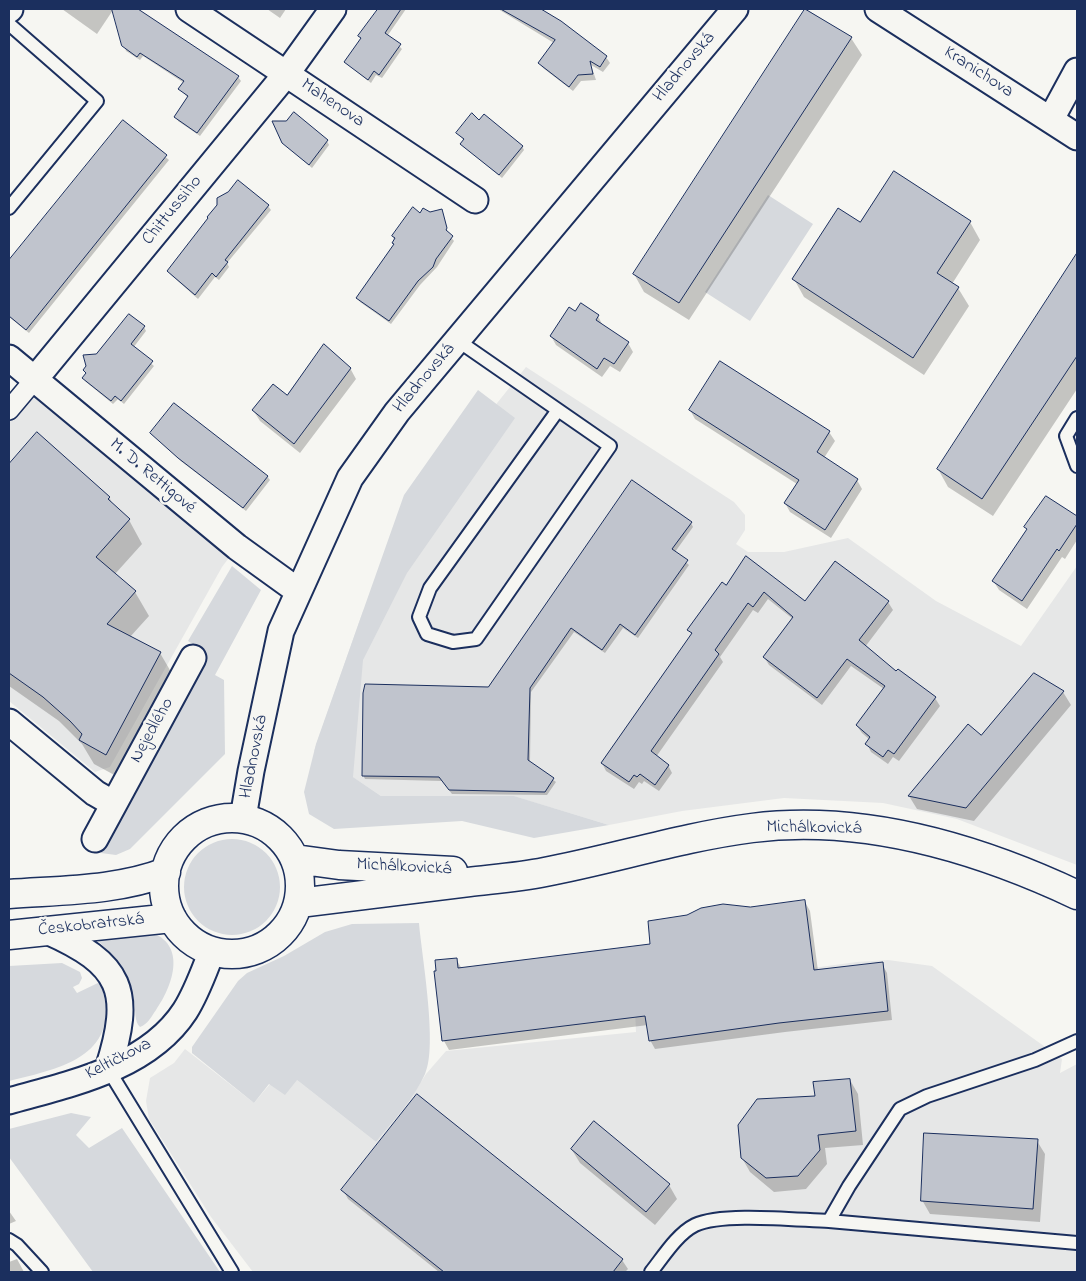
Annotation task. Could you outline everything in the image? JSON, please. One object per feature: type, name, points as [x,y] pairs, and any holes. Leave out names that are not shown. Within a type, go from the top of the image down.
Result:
[{"type":"street","name":"Mahenova","points":[[189,9],[475,200]]},
{"type":"street","name":"Chittussiho","points":[[9,410],[286,73],[333,9]]},
{"type":"street","name":"Hladnovská","points":[[243,818],[282,631],[298,591],[350,478],[397,412],[735,9]]},
{"type":"street","name":"Kranichova","points":[[878,9],[1077,137]]},
{"type":"street","points":[[1051,119],[1077,71]]},
{"type":"street","name":"M. D. Rettigové","points":[[9,358],[237,547],[298,591]]},
{"type":"street","name":"Nejedlého","points":[[95,839],[193,658]]},
{"type":"street","points":[[9,722],[95,793],[114,804]]},
{"type":"street","points":[[224,818],[243,818],[267,827],[279,836],[295,859],[301,881],[299,903],[292,920],[281,934],[266,945],[249,952],[231,954],[212,951],[189,939],[172,918],[165,895],[166,872],[176,849],[193,830],[208,822],[224,818]]},
{"type":"street","name":"Michálkovická","points":[[299,903],[544,872],[730,831],[778,826],[828,827],[884,832],[941,843],[1005,864],[1077,895]]},
{"type":"street","name":"Michálkovická","points":[[295,859],[368,867],[544,872]]},
{"type":"street","points":[[9,894],[116,885],[142,880],[166,872]]},
{"type":"street","name":"Českobratrská","points":[[9,935],[172,918]]},
{"type":"street","points":[[47,931],[89,952],[106,968],[112,978],[120,1002],[120,1014],[108,1069]]},
{"type":"street","name":"Keltičkova","points":[[9,1101],[72,1083],[108,1069],[142,1052],[169,1031],[188,1005],[212,951]]},
{"type":"lane","points":[[9,24],[97,102],[9,208]]},
{"type":"lane","points":[[457,340],[610,446],[476,639],[453,642],[427,634],[419,617],[430,588],[558,410]]},
{"type":"lane","points":[[1077,418],[1066,436],[1077,466]]},
{"type":"lane","points":[[829,1221],[849,1186],[900,1109],[927,1096],[1035,1060],[1077,1041]]},
{"type":"lane","points":[[108,1069],[232,1272]]},
{"type":"lane","points":[[650,1272],[680,1238],[696,1225],[719,1220],[829,1221],[1077,1242]]},
{"type":"lane","points":[[9,1240],[17,1245],[42,1272]]},
{"type":"shaded area","points":[[768,195],[813,224],[750,321],[705,292]]},
{"type":"shaded area","points":[[526,367],[734,502],[745,515],[745,530],[736,544],[748,552],[784,552],[848,538],[936,601],[1021,646],[1077,566],[1077,865],[957,819],[883,803],[784,798],[682,811],[609,825],[513,796],[381,796],[314,751],[363,611],[441,473]]},
{"type":"shaded area","points":[[35,379],[237,547],[222,567],[110,767],[95,772],[9,701],[9,410]]},
{"type":"shaded area","points":[[478,390],[515,418],[407,573],[363,660],[353,777],[381,796],[514,796],[609,825],[534,838],[462,821],[334,829],[309,814],[304,792],[316,744],[404,495]]},
{"type":"shaded area","points":[[232,566],[261,590],[215,675],[224,680],[225,754],[130,849],[116,855],[101,853],[205,652],[188,641]]},
{"type":"shaded area","points":[[232,839],[250,843],[266,853],[276,869],[280,887],[276,905],[266,921],[250,931],[232,935],[214,931],[198,921],[188,905],[184,887],[188,869],[198,853],[214,843]]},
{"type":"shaded area","points":[[419,923],[430,1023],[429,1061],[425,1074],[415,1092],[403,1110],[376,1142],[297,1080],[285,1095],[269,1084],[254,1103],[192,1053],[192,1047],[238,981],[247,973],[284,956],[325,932],[352,924]]},
{"type":"shaded area","points":[[153,933],[164,939],[170,948],[173,957],[173,968],[171,979],[162,1001],[149,1020],[140,1027],[136,1019],[135,1004],[124,974],[114,958],[94,937]]},
{"type":"shaded area","points":[[888,960],[932,966],[1062,1059],[1060,1073],[1077,1064],[1077,1272],[253,1272],[211,1217],[149,1119],[146,1101],[150,1078],[174,1063],[185,1049],[254,1103],[270,1084],[297,1080],[376,1142],[413,1095],[426,1074],[446,1051],[636,1032],[634,992],[857,962]]},
{"type":"shaded area","points":[[62,963],[80,972],[82,978],[79,984],[73,987],[77,993],[100,982],[105,1007],[104,1026],[96,1042],[84,1054],[50,1070],[9,1081],[9,966]]},
{"type":"shaded area","points":[[71,1113],[91,1117],[76,1135],[89,1148],[122,1128],[220,1272],[93,1272],[9,1157],[9,1129]]},
{"type":"building","points":[[112,9],[138,9],[239,76],[197,133],[174,117],[188,96],[178,89],[184,81],[140,53],[137,57],[122,46]]},
{"type":"building","points":[[378,9],[401,9],[385,33],[401,44],[379,75],[374,71],[368,80],[344,62],[361,38],[358,36]]},
{"type":"building","points":[[501,9],[541,9],[561,21],[607,56],[600,67],[590,61],[593,74],[578,75],[569,87],[538,63],[555,40]]},
{"type":"building","points":[[805,9],[852,37],[679,303],[633,274]]},
{"type":"building","points":[[294,112],[328,140],[309,165],[282,143],[272,121],[286,121]]},
{"type":"building","points":[[472,113],[479,120],[484,114],[523,146],[499,175],[460,144],[464,139],[456,133]]},
{"type":"building","points":[[123,120],[167,155],[26,330],[9,316],[9,260]]},
{"type":"building","points":[[894,171],[971,221],[937,273],[959,287],[913,358],[792,279],[838,208],[860,222]]},
{"type":"building","points":[[238,180],[269,205],[225,260],[228,262],[216,277],[212,273],[195,295],[167,271],[217,205],[217,198],[228,192]]},
{"type":"building","points":[[413,207],[420,213],[423,208],[430,212],[442,209],[446,230],[453,236],[436,259],[433,267],[418,281],[389,321],[356,298],[394,244],[392,243],[395,238],[392,236]]},
{"type":"building","points":[[1077,253],[1077,356],[982,499],[937,469]]},
{"type":"building","points":[[581,303],[599,315],[596,320],[629,342],[614,364],[604,358],[597,369],[550,336],[569,307],[575,311]]},
{"type":"building","points":[[129,314],[145,326],[131,344],[153,361],[121,401],[115,396],[111,401],[82,378],[86,373],[83,370],[86,366],[83,355],[96,354]]},
{"type":"building","points":[[324,344],[351,368],[294,444],[252,410],[273,384],[287,395]]},
{"type":"building","points":[[720,361],[830,431],[817,452],[858,479],[825,530],[784,503],[799,480],[689,410]]},
{"type":"building","points":[[174,403],[268,476],[243,508],[178,458],[150,433]]},
{"type":"building","points":[[37,432],[110,497],[108,499],[130,519],[96,557],[136,591],[107,624],[161,652],[106,755],[79,740],[82,734],[70,721],[43,697],[9,673],[9,464]]},
{"type":"building","points":[[632,480],[692,522],[672,549],[688,560],[635,635],[620,624],[602,650],[571,628],[530,688],[528,760],[554,778],[545,792],[449,790],[439,777],[362,776],[363,693],[365,684],[488,687]]},
{"type":"building","points":[[1046,496],[1077,516],[1077,524],[1059,551],[1057,549],[1022,601],[992,581],[1027,529],[1024,527]]},
{"type":"building","points":[[746,556],[805,601],[835,561],[889,601],[859,640],[896,671],[898,669],[936,697],[894,754],[888,750],[883,757],[865,744],[870,737],[856,725],[885,686],[847,659],[817,698],[763,657],[793,617],[764,592],[753,607],[748,603],[715,650],[719,654],[651,751],[669,765],[655,785],[640,774],[637,777],[634,775],[629,782],[601,763],[692,633],[687,630],[722,582],[726,585]]},
{"type":"building","points":[[1034,673],[1064,691],[966,808],[908,796],[968,724],[981,735]]},
{"type":"building","points":[[805,900],[814,970],[883,962],[888,1011],[779,1023],[649,1041],[645,1016],[442,1041],[434,971],[436,971],[435,960],[457,958],[458,968],[650,944],[648,921],[687,915],[701,908],[723,904],[750,907]]},
{"type":"building","points":[[850,1079],[856,1131],[818,1135],[820,1150],[798,1176],[766,1178],[741,1158],[738,1125],[757,1099],[815,1096],[813,1082]]},
{"type":"building","points":[[417,1094],[623,1259],[613,1272],[444,1272],[341,1190]]},
{"type":"building","points":[[594,1121],[670,1184],[646,1212],[571,1149]]},
{"type":"building","points":[[924,1133],[1038,1139],[1033,1209],[921,1201]]}]
